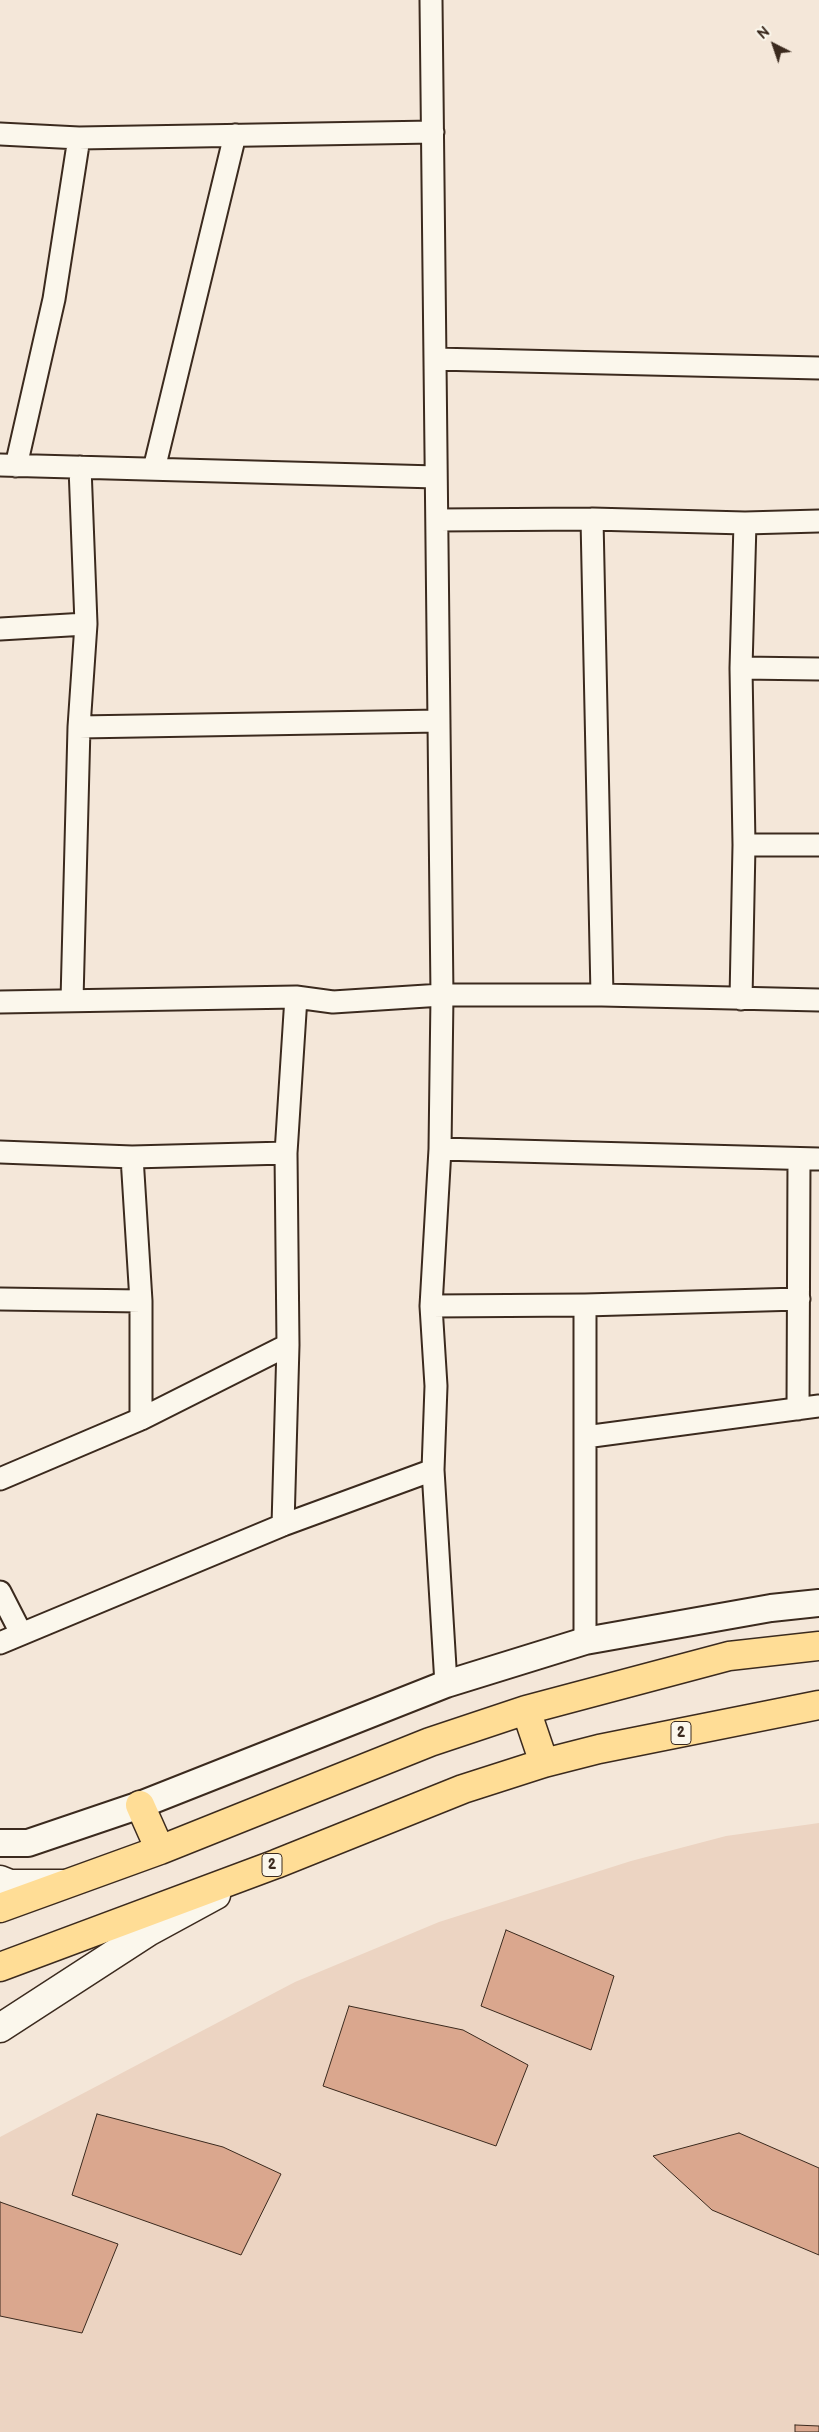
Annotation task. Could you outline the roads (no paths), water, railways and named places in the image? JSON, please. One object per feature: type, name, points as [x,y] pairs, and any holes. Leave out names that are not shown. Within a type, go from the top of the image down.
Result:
[{"type":"highway","points":[[0,1908],[160,1850],[430,1742],[526,1710],[729,1656],[819,1646]]},
{"type":"highway","name":"2","points":[[0,1967],[276,1864],[463,1789],[544,1763],[599,1749],[819,1705]]},
{"type":"highway","points":[[526,1710],[544,1763]]},
{"type":"highway","points":[[140,1805],[160,1850]]},
{"type":"main road","points":[[0,2028],[148,1932],[276,1864]]},
{"type":"main road","points":[[0,1880],[10,1884],[68,1884]]},
{"type":"street","points":[[431,0],[442,994],[440,1149],[431,1306],[436,1386],[433,1470],[446,1684]]},
{"type":"street","points":[[0,134],[79,138],[433,132]]},
{"type":"street","points":[[154,469],[235,135]]},
{"type":"street","points":[[79,138],[54,299],[8,465],[436,477]]},
{"type":"street","points":[[435,359],[819,368]]},
{"type":"street","points":[[72,1000],[79,727],[86,624],[80,468]]},
{"type":"street","points":[[437,520],[592,519],[745,523],[819,522]]},
{"type":"street","points":[[592,519],[602,995]]},
{"type":"street","points":[[741,999],[744,845],[741,668],[745,523]]},
{"type":"street","points":[[0,629],[86,624]]},
{"type":"street","points":[[741,668],[819,669]]},
{"type":"street","points":[[79,727],[439,721]]},
{"type":"street","points":[[744,845],[819,845]]},
{"type":"street","points":[[0,1002],[296,997],[333,1002],[442,994],[602,995],[819,1000]]},
{"type":"street","points":[[283,1524],[288,1345],[286,1154],[296,997]]},
{"type":"street","points":[[440,1149],[809,1159],[799,1299],[798,1409]]},
{"type":"street","points":[[0,1152],[132,1157],[286,1154]]},
{"type":"street","points":[[132,1157],[141,1302],[141,1419]]},
{"type":"street","points":[[0,1299],[141,1302]]},
{"type":"street","points":[[431,1306],[586,1305],[799,1299]]},
{"type":"street","points":[[585,1641],[586,1305]]},
{"type":"street","points":[[0,1479],[141,1419],[288,1345]]},
{"type":"street","points":[[585,1437],[819,1406]]},
{"type":"street","points":[[0,1643],[283,1524],[433,1470]]},
{"type":"street","points":[[0,1592],[22,1633]]},
{"type":"street","points":[[0,1843],[28,1843],[140,1805],[446,1684],[585,1641],[771,1608],[819,1603]]}]
